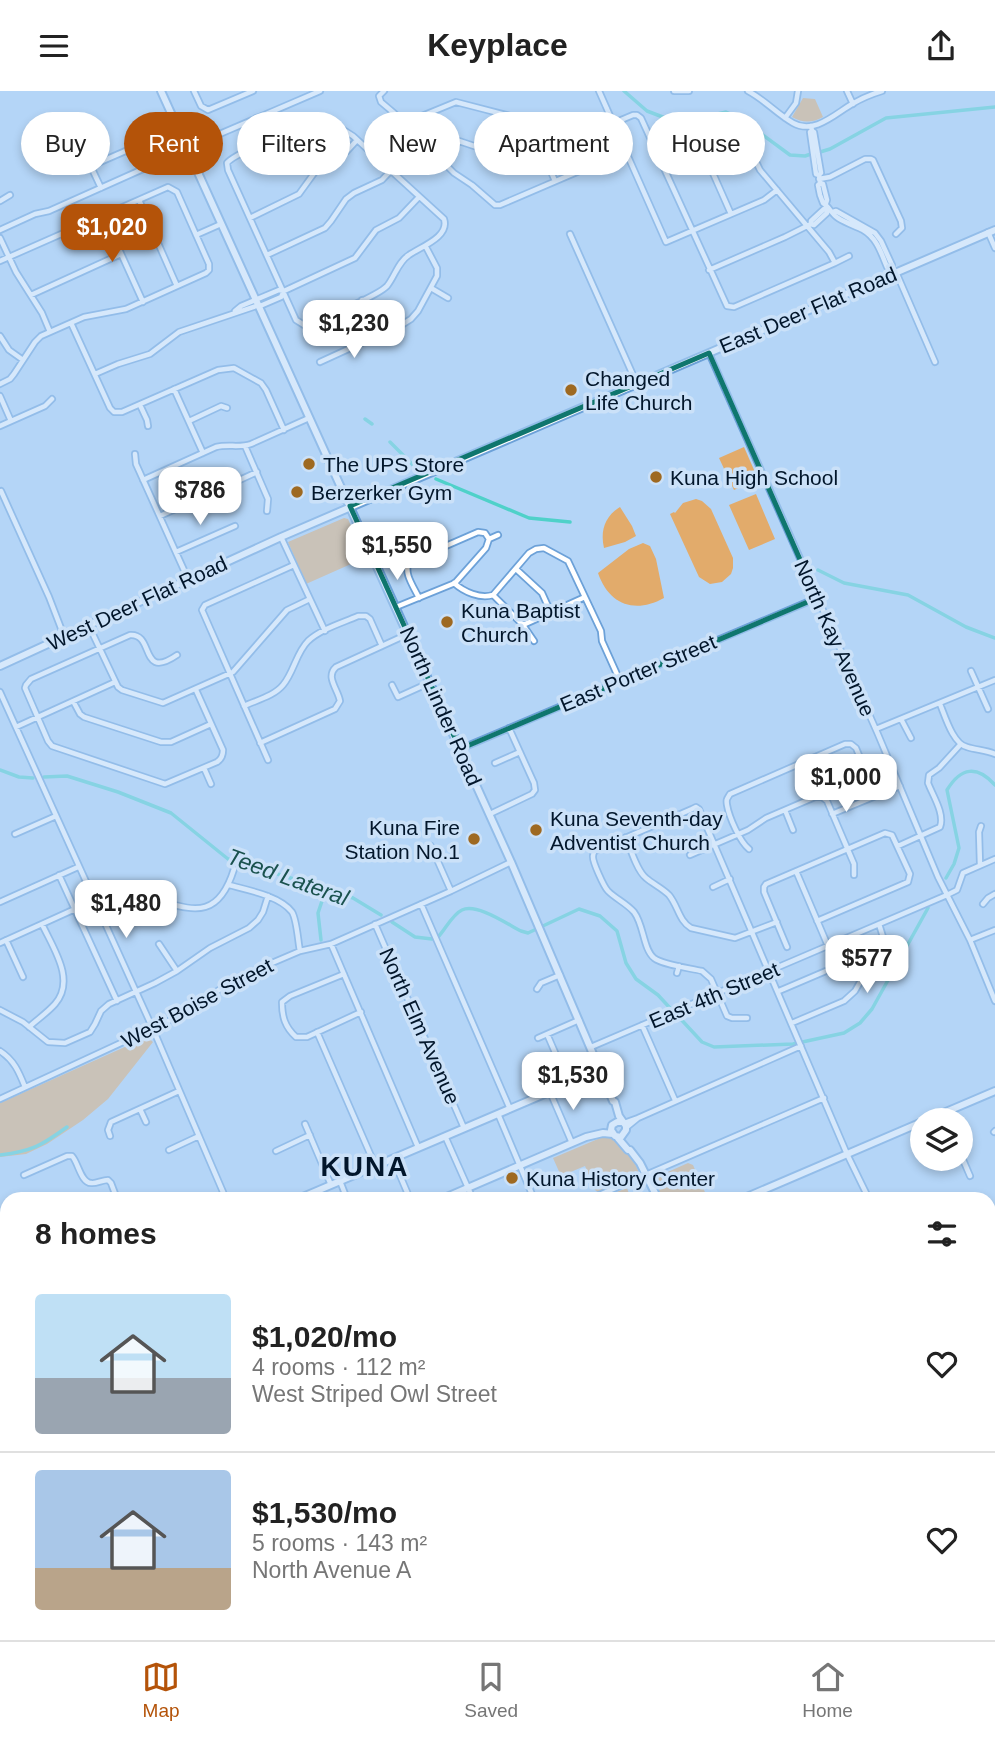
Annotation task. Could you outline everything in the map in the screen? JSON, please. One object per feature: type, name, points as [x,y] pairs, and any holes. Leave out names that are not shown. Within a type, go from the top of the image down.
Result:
[{"type":"main road","name":"North Linder Road","points":[[161,91],[171,112]]},
{"type":"main road","name":"North Linder Road","points":[[200,175],[490,814],[615,1102],[631,1150]]},
{"type":"main road","name":"East Deer Flat Road","points":[[350,506],[709,353],[893,271],[992,231]]},
{"type":"main road","name":"West Deer Flat Road","points":[[0,666],[350,506]]},
{"type":"main road","points":[[314,1192],[601,1070]]},
{"type":"main road","points":[[962,1108],[995,1091]]},
{"type":"main road","points":[[613,1101],[615,1117],[611,1130],[628,1150],[631,1150],[654,1192]]},
{"type":"main road","points":[[459,1192],[594,1135],[607,1133],[621,1136],[624,1127],[617,1122],[594,1135]]},
{"type":"main road","points":[[758,1192],[910,1127]]},
{"type":"street","points":[[194,91],[204,109],[210,110],[253,91]]},
{"type":"street","points":[[303,91],[306,97]]},
{"type":"street","points":[[270,112],[320,91]]},
{"type":"street","points":[[384,91],[379,96],[381,102],[393,112]]},
{"type":"street","points":[[599,91],[609,112]]},
{"type":"street","points":[[674,91],[689,91]]},
{"type":"street","points":[[748,91],[785,118],[799,126],[812,129],[853,104],[882,91]]},
{"type":"street","points":[[785,118],[798,99],[798,91]]},
{"type":"street","points":[[847,91],[853,104]]},
{"type":"street","points":[[432,112],[456,102],[495,112]]},
{"type":"street","points":[[633,115],[641,118],[647,132]]},
{"type":"street","points":[[812,129],[821,173],[819,179]]},
{"type":"street","points":[[350,135],[364,146]]},
{"type":"street","points":[[250,218],[296,197],[320,166],[346,152],[357,140]]},
{"type":"street","points":[[237,155],[227,163],[228,170],[296,320],[307,325],[383,289],[405,258],[431,243],[446,224],[444,219],[395,175]]},
{"type":"street","points":[[819,179],[830,177],[865,159],[871,159],[875,162],[901,221],[902,228],[895,234]]},
{"type":"street","points":[[633,166],[666,242],[767,198],[777,190]]},
{"type":"street","points":[[95,175],[101,188]]},
{"type":"street","points":[[0,230],[130,175]]},
{"type":"street","points":[[267,254],[325,228],[349,196],[377,183],[386,175]]},
{"type":"street","points":[[457,175],[495,205],[569,175]]},
{"type":"street","points":[[553,175],[555,181]]},
{"type":"street","points":[[666,175],[725,304],[729,307],[835,264],[849,255]]},
{"type":"street","points":[[714,175],[731,214]]},
{"type":"street","points":[[764,175],[809,225],[835,264]]},
{"type":"street","points":[[819,179],[823,184],[829,208]]},
{"type":"street","points":[[0,261],[168,187],[177,192],[209,264],[206,273],[143,302],[126,309],[84,317],[37,339],[10,379],[0,384]]},
{"type":"street","points":[[0,201],[10,195]]},
{"type":"street","points":[[95,375],[150,354],[179,332],[281,297],[284,291],[355,258],[376,230],[399,218],[419,197]]},
{"type":"street","points":[[139,201],[177,286]]},
{"type":"street","points":[[709,270],[809,225],[824,209],[829,208],[870,229],[881,241],[935,362]]},
{"type":"street","points":[[104,216],[143,302]]},
{"type":"street","points":[[196,235],[222,223]]},
{"type":"street","points":[[992,231],[995,248]]},
{"type":"street","points":[[570,234],[637,384]]},
{"type":"street","points":[[0,238],[50,332]]},
{"type":"street","points":[[320,362],[411,319],[436,281],[438,272],[426,247]]},
{"type":"street","points":[[31,295],[121,254]]},
{"type":"street","points":[[431,288],[448,298]]},
{"type":"street","points":[[362,300],[378,336]]},
{"type":"street","points":[[71,323],[114,412],[122,412],[218,370],[229,368],[239,370],[261,383],[284,430]]},
{"type":"street","points":[[0,336],[9,350],[23,360]]},
{"type":"street","name":"North Kay Avenue","points":[[709,353],[995,1001]]},
{"type":"street","points":[[174,389],[203,453]]},
{"type":"street","points":[[0,396],[11,421]]},
{"type":"street","points":[[0,426],[45,406],[52,399]]},
{"type":"street","points":[[140,405],[148,426]]},
{"type":"street","points":[[189,421],[221,406],[227,408]]},
{"type":"street","points":[[143,480],[221,446],[245,446],[310,418]]},
{"type":"street","points":[[245,446],[268,499],[267,512]]},
{"type":"street","points":[[135,454],[136,464],[188,579]]},
{"type":"street","points":[[231,484],[257,472]]},
{"type":"street","points":[[1,491],[64,637]]},
{"type":"street","points":[[160,516],[199,498]]},
{"type":"street","points":[[176,552],[235,526]]},
{"type":"street","points":[[419,598],[406,571],[407,563],[478,533],[485,533],[489,539]]},
{"type":"street","points":[[396,607],[454,583],[486,548],[489,539],[499,535]]},
{"type":"street","points":[[281,537],[324,631]]},
{"type":"street","points":[[454,583],[481,597],[493,595],[529,553],[539,548],[568,561],[601,631],[602,641],[620,681]]},
{"type":"street","points":[[268,759],[202,610],[205,605],[295,565]]},
{"type":"street","points":[[516,569],[538,588],[551,613]]},
{"type":"street","points":[[493,595],[523,625],[534,641]]},
{"type":"street","points":[[523,625],[585,597]]},
{"type":"street","name":"East Porter Street","points":[[460,749],[817,598]]},
{"type":"street","points":[[89,626],[115,683],[122,690],[163,703],[230,674],[287,610],[310,599]]},
{"type":"street","points":[[244,706],[272,694],[281,687],[288,679],[304,645],[313,637],[358,616],[370,619],[382,646]]},
{"type":"street","points":[[260,743],[337,707],[340,701],[331,677],[332,671],[408,634]]},
{"type":"street","points":[[177,655],[163,663],[155,662],[150,658],[141,638],[130,635],[31,680],[26,685],[26,692],[52,745],[165,785],[220,760],[223,755],[195,690]]},
{"type":"street","points":[[971,670],[988,709]]},
{"type":"street","points":[[876,729],[995,680]]},
{"type":"street","points":[[16,727],[115,683]]},
{"type":"street","points":[[392,685],[398,697],[430,683]]},
{"type":"street","points":[[0,692],[153,1029],[223,1192]]},
{"type":"street","points":[[73,701],[84,717],[161,742],[171,742],[211,724]]},
{"type":"street","points":[[940,704],[960,745],[995,754]]},
{"type":"street","points":[[901,719],[911,738]]},
{"type":"street","points":[[490,814],[533,794],[535,790],[509,728]]},
{"type":"street","points":[[749,849],[744,845],[727,807],[727,798],[734,791],[845,744],[856,748],[876,796]]},
{"type":"street","points":[[898,846],[937,829],[942,824],[928,779],[960,745]]},
{"type":"street","points":[[495,763],[520,752]]},
{"type":"street","points":[[204,768],[211,784]]},
{"type":"street","points":[[832,814],[900,786]]},
{"type":"street","points":[[690,855],[754,827],[766,818],[815,797],[822,797],[827,801],[854,866],[853,875]]},
{"type":"street","points":[[747,1018],[727,1016],[707,974],[652,957],[636,916],[606,887],[593,859],[593,853],[597,849],[698,807],[866,1192]]},
{"type":"street","points":[[785,810],[793,830]]},
{"type":"street","points":[[15,834],[56,816]]},
{"type":"street","points":[[981,826],[980,865],[995,859]]},
{"type":"street","points":[[788,947],[764,892],[767,883],[885,833],[894,836],[910,880],[817,921]]},
{"type":"street","points":[[626,837],[643,875],[668,895],[685,925],[735,938],[777,922]]},
{"type":"street","points":[[431,846],[451,891]]},
{"type":"street","name":"West Boise Street","points":[[0,1098],[153,1029],[190,1010],[239,977],[300,951],[331,944],[511,862]]},
{"type":"street","name":"East 4th Street","points":[[591,1047],[947,895],[957,890],[963,873],[980,865]]},
{"type":"street","points":[[0,902],[78,867]]},
{"type":"street","points":[[96,906],[130,896],[187,908],[204,908],[218,900],[229,885],[234,869]]},
{"type":"street","points":[[796,871],[828,946]]},
{"type":"street","points":[[59,875],[117,1001]]},
{"type":"street","points":[[713,887],[730,879]]},
{"type":"street","points":[[229,885],[268,896],[292,912],[300,951]]},
{"type":"street","points":[[983,904],[995,894]]},
{"type":"street","points":[[0,1010],[16,1017],[48,1042],[61,1044],[90,1032],[104,1007],[177,971],[210,948],[249,928],[258,921],[268,896]]},
{"type":"street","points":[[421,904],[510,1109]]},
{"type":"street","points":[[23,977],[3,942],[75,909]]},
{"type":"street","points":[[29,1027],[56,1003],[64,984],[61,965],[42,924]]},
{"type":"street","points":[[792,1023],[844,1001],[855,991],[882,943],[879,924]]},
{"type":"street","name":"North Elm Avenue","points":[[375,925],[464,1128]]},
{"type":"street","points":[[970,940],[995,930]]},
{"type":"street","points":[[159,944],[177,971]]},
{"type":"street","points":[[331,944],[418,1147]]},
{"type":"street","points":[[779,991],[840,965],[850,966],[864,974]]},
{"type":"street","points":[[677,973],[679,966]]},
{"type":"street","points":[[344,974],[290,996],[282,1002],[282,1015],[288,1030],[296,1037],[307,1037],[361,1012]]},
{"type":"street","points":[[537,989],[541,983],[559,975]]},
{"type":"street","points":[[538,1038],[579,1020]]},
{"type":"street","points":[[642,1025],[675,1100]]},
{"type":"street","points":[[317,1033],[375,1165]]},
{"type":"street","points":[[547,1034],[557,1057]]},
{"type":"street","points":[[624,1127],[675,1100],[800,1044]]},
{"type":"street","points":[[0,1051],[15,1064],[25,1087]]},
{"type":"street","points":[[110,1136],[108,1130],[111,1122],[179,1091]]},
{"type":"street","points":[[550,1092],[572,1143]]},
{"type":"street","points":[[606,1192],[824,1098]]},
{"type":"street","points":[[140,1109],[146,1122]]},
{"type":"street","points":[[498,1114],[531,1192]]},
{"type":"street","points":[[305,1124],[331,1185]]},
{"type":"street","points":[[276,1151],[310,1135]]},
{"type":"street","points":[[169,1150],[199,1136]]},
{"type":"street","points":[[445,1136],[469,1192]]},
{"type":"street","points":[[24,1175],[72,1156],[88,1183],[108,1180],[114,1192]]},
{"type":"street","points":[[393,1158],[407,1192]]},
{"type":"street","points":[[968,1171],[970,1176]]},
{"type":"street","points":[[340,1181],[344,1192]]},
{"type":"highlighted area","points":[[709,353],[817,598],[460,749],[350,506]]},
{"type":"shaded area","points":[[803,98],[815,99],[823,117],[807,121],[792,117]]},
{"type":"shaded area","points":[[744,447],[758,479],[734,490],[719,458]]},
{"type":"shaded area","points":[[756,494],[775,539],[749,550],[729,505]]},
{"type":"shaded area","points":[[696,499],[711,509],[733,558],[731,574],[722,582],[710,584],[699,577],[670,514],[675,513],[683,503]]},
{"type":"shaded area","points":[[620,507],[636,536],[604,548],[605,525]]},
{"type":"shaded area","points":[[344,518],[348,519],[366,560],[360,560],[306,584],[288,542]]},
{"type":"shaded area","points":[[643,543],[650,546],[656,559],[664,598],[633,606],[609,593],[598,573],[629,549]]},
{"type":"shaded area","points":[[147,1037],[153,1042],[108,1099],[83,1120],[47,1144],[26,1154],[0,1157],[0,1103]]},
{"type":"shaded area","points":[[605,1136],[616,1141],[626,1151],[639,1173],[622,1178],[598,1192],[585,1166],[561,1176],[553,1158]]},
{"type":"shaded area","points":[[688,1163],[693,1165],[705,1192],[660,1192],[652,1179]]},
{"type":"waterway","points":[[624,91],[647,111],[668,119],[687,121],[726,112],[741,119],[790,155],[811,154]]},
{"type":"waterway","points":[[820,152],[886,118],[995,107]]},
{"type":"waterway","points":[[365,419],[372,424]]},
{"type":"waterway","points":[[390,442],[419,471]]},
{"type":"waterway","points":[[436,479],[529,518],[570,522]]},
{"type":"waterway","points":[[818,570],[844,583],[908,595],[966,627],[995,638]]},
{"type":"waterway","name":"Teed Lateral","points":[[0,770],[19,777],[33,778]]},
{"type":"waterway","name":"Teed Lateral","points":[[946,878],[959,848],[947,790],[958,777],[970,771],[982,774],[995,785]]},
{"type":"waterway","name":"Teed Lateral","points":[[44,777],[67,776],[171,813],[228,859],[340,893],[381,915]]},
{"type":"waterway","points":[[321,940],[318,913],[326,889]]},
{"type":"waterway","name":"Teed Lateral","points":[[677,1015],[702,1042],[714,1047],[793,1044],[844,1033],[860,1023],[872,1009],[928,908]]},
{"type":"waterway","name":"Teed Lateral","points":[[439,936],[462,910],[476,909],[528,933],[579,909],[600,916],[617,931],[626,963],[636,979],[658,995],[670,1008]]},
{"type":"waterway","name":"Teed Lateral","points":[[392,922],[415,937],[432,939]]},
{"type":"waterway","points":[[0,1155],[36,1147],[67,1127]]},
{"type":"place","name":"Changed Life Church","points":[[571,390]]},
{"type":"place","name":"The UPS Store","points":[[309,464]]},
{"type":"place","name":"Kuna High School","points":[[656,477]]},
{"type":"place","name":"Berzerker Gym","points":[[297,492]]},
{"type":"place","name":"Kuna Baptist Church","points":[[447,622]]},
{"type":"place","name":"Kuna Seventh-day Adventist Church","points":[[536,830]]},
{"type":"place","name":"Kuna Fire Station No.1","points":[[474,839]]},
{"type":"place","name":"Kuna History Center","points":[[512,1178]]},
{"type":"district","name":"KUNA","points":[[365,1166]]}]
